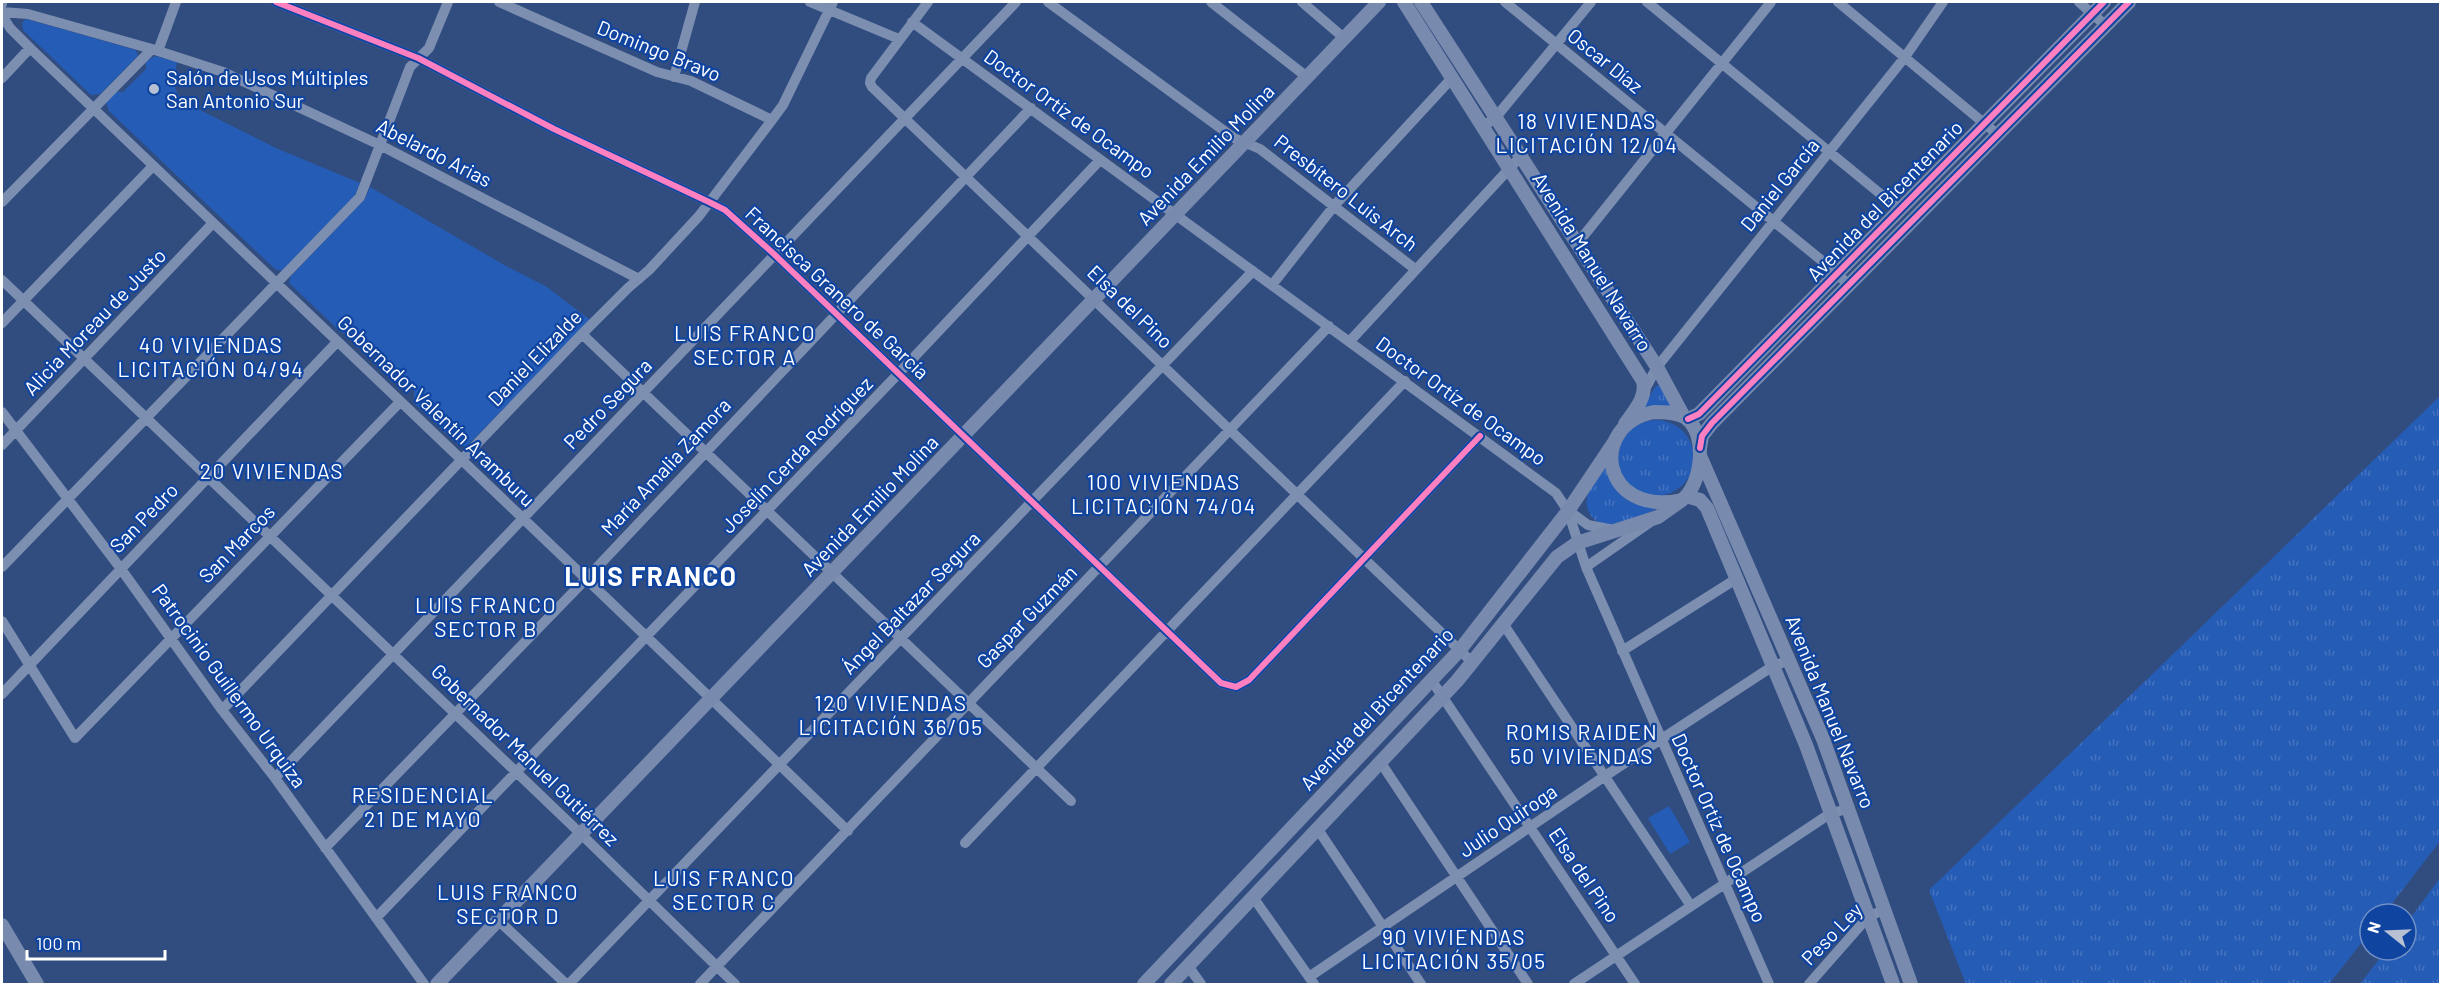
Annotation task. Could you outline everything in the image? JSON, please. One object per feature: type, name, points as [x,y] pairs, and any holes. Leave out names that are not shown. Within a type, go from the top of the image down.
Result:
[{"type":"main road","name":"Avenida Emilio Molina","points":[[437,984],[1379,2]]},
{"type":"main road","name":"Avenida del Bicentenario","points":[[1686,418],[1699,414],[2104,2]]},
{"type":"main road","name":"Avenida del Bicentenario","points":[[1700,453],[1706,429],[2128,2]]},
{"type":"main road","name":"Avenida Manuel Navarro","points":[[1416,4],[1452,78],[1636,370],[1644,391]]},
{"type":"main road","name":"Avenida Manuel Navarro","points":[[1416,4],[1496,117],[1657,367],[1686,418]]},
{"type":"main road","points":[[1625,424],[1636,417],[1654,412],[1664,412],[1686,418],[1696,435],[1700,453],[1698,474],[1684,498],[1669,502],[1648,501],[1627,493],[1614,472],[1612,460],[1615,441],[1625,424],[1643,398],[1644,391]]},
{"type":"main road","name":"Avenida del Bicentenario","points":[[1144,984],[1459,651],[1568,511],[1615,441]]},
{"type":"main road","name":"Avenida Manuel Navarro","points":[[1700,453],[1790,660],[1848,809],[1911,984]]},
{"type":"main road","name":"Avenida del Bicentenario","points":[[1171,984],[1473,663],[1557,557],[1577,543],[1658,517],[1684,498]]},
{"type":"main road","name":"Avenida Manuel Navarro","points":[[1684,498],[1700,500],[1707,508],[1806,745],[1893,984]]},
{"type":"main road","points":[[2,925],[37,984]]},
{"type":"street","points":[[2,202],[93,108],[155,50],[176,2]]},
{"type":"street","name":"Francisca Granero de García","points":[[276,2],[418,58],[554,129],[725,210],[775,255],[1221,683],[1236,687],[1249,680],[1365,558]]},
{"type":"street","points":[[2,567],[360,197],[410,67],[429,48],[448,2]]},
{"type":"street","name":"Domingo Bravo","points":[[499,2],[657,72],[691,81],[772,120]]},
{"type":"street","points":[[674,76],[695,2]]},
{"type":"street","points":[[810,2],[831,5],[899,39],[928,2]]},
{"type":"street","name":"Pedro Segura","points":[[275,778],[1016,2]]},
{"type":"street","name":"Presbítero Luis Arch","points":[[1048,2],[1234,138],[1260,149],[1415,269]]},
{"type":"street","points":[[1211,2],[1307,77]]},
{"type":"street","points":[[1302,2],[1344,38]]},
{"type":"street","name":"Oscar Díaz","points":[[1505,2],[1849,285]]},
{"type":"street","points":[[1484,126],[1496,117],[1591,2]]},
{"type":"street","points":[[1647,2],[1900,210]]},
{"type":"street","points":[[1577,244],[1771,2]]},
{"type":"street","points":[[1838,2],[1996,134]]},
{"type":"street","name":"Daniel García","points":[[1644,391],[1657,367],[1905,57],[1943,2]]},
{"type":"street","points":[[2079,2],[2105,25]]},
{"type":"street","name":"Daniel Elizalde","points":[[222,710],[582,334],[699,216],[783,105],[831,5]]},
{"type":"street","name":"Abelardo Arias","points":[[2,13],[28,14],[223,72],[380,145],[639,279]]},
{"type":"street","name":"Gobernador Valentín Aramburu","points":[[2,13],[10,28],[152,167],[277,283],[848,831]]},
{"type":"street","name":"Doctor Ortíz de Ocampo","points":[[912,22],[1556,493],[1568,511],[1586,567],[1769,984]]},
{"type":"street","name":"Elsa del Pino","points":[[899,39],[870,83],[1473,663]]},
{"type":"street","points":[[2,78],[30,48]]},
{"type":"street","points":[[1272,285],[1334,206],[1452,78]]},
{"type":"street","name":"María Amalia Zamora","points":[[326,848],[586,579],[1031,108]]},
{"type":"street","points":[[1350,341],[1521,156]]},
{"type":"street","name":"Joselín Cerda Rodríguez","points":[[376,918],[1100,160]]},
{"type":"street","points":[[2,323],[152,167]]},
{"type":"street","name":"Alicia Moreau de Justo","points":[[2,445],[213,223]]},
{"type":"street","name":"Ángel Baltazar Segura","points":[[568,984],[781,765],[1252,271]]},
{"type":"street","name":"Gobernador Manuel Gutiérrez","points":[[2,280],[517,772],[735,984]]},
{"type":"street","name":"Gaspar Guzmán","points":[[700,984],[1329,326]]},
{"type":"street","points":[[582,334],[1071,801]]},
{"type":"street","name":"San Pedro","points":[[2,694],[337,342]]},
{"type":"street","points":[[965,843],[1405,381]]},
{"type":"street","name":"San Marcos","points":[[29,665],[75,738],[400,402]]},
{"type":"street","name":"Patrocinio Guillermo Urquiza","points":[[2,412],[121,569],[424,984]]},
{"type":"street","points":[[1365,558],[1480,436]]},
{"type":"street","points":[[1568,511],[1588,525],[1616,530]]},
{"type":"street","points":[[1586,567],[1637,534],[1658,517]]},
{"type":"street","points":[[1622,651],[1736,579]]},
{"type":"street","points":[[2,621],[29,665]]},
{"type":"street","points":[[1504,625],[1692,906]]},
{"type":"street","name":"Julio Quiroga","points":[[1311,981],[1383,927],[1605,776],[1773,666],[1790,660]]},
{"type":"street","name":"Elsa del Pino","points":[[1432,681],[1635,984]]},
{"type":"street","points":[[1381,763],[1528,984]]},
{"type":"street","points":[[1574,984],[1831,813],[1848,809]]},
{"type":"street","points":[[1317,828],[1421,984]]},
{"type":"street","points":[[1253,897],[1311,981]]},
{"type":"street","name":"Peso Ley","points":[[1809,984],[1868,917],[1883,910]]},
{"type":"street","points":[[499,921],[568,984]]},
{"type":"street","points":[[1188,966],[1201,984]]},
{"type":"green space","points":[[26,19],[136,50],[138,56],[100,94],[91,95],[23,30],[22,23]]},
{"type":"green space","points":[[155,56],[177,62],[176,89],[186,103],[278,149],[360,183],[355,195],[282,271],[275,269],[109,111],[106,102],[115,92],[123,92],[146,69],[146,61]]},
{"type":"green space","points":[[370,187],[506,266],[547,287],[590,320],[466,447],[458,444],[414,403],[414,390],[354,333],[342,333],[289,283],[291,276],[365,199]]},
{"type":"green space","points":[[1660,385],[1673,406],[1644,409],[1643,406],[1656,386]]},
{"type":"green space","points":[[2440,396],[2440,841],[2393,902],[2358,902],[2358,947],[2329,984],[1966,984],[1929,890]]},
{"type":"green space","points":[[1649,420],[1663,420],[1677,426],[1688,437],[1694,451],[1691,473],[1683,485],[1663,496],[1649,496],[1635,490],[1624,479],[1618,465],[1618,451],[1624,437],[1635,426]]},
{"type":"green space","points":[[1607,461],[1617,490],[1622,496],[1635,504],[1657,509],[1621,523],[1602,523],[1595,520],[1587,508],[1587,496]]},
{"type":"green space","points":[[1669,806],[1690,842],[1670,854],[1648,818]]},
{"type":"green space","points":[[2440,878],[2440,984],[2360,984],[2377,962],[2418,962],[2418,908]]},
{"type":"cycle path","points":[[276,2],[418,58],[554,129],[725,210],[775,255],[1221,683],[1236,687],[1249,680],[1480,436]]},
{"type":"cycle path","points":[[1688,419],[1699,414],[2104,2]]},
{"type":"cycle path","points":[[1700,448],[1702,436],[1712,423],[2129,2]]},
{"type":"place","name":"Salón de Usos Múltiples San Antonio Sur","points":[[154,89]]},
{"type":"district","name":"18 VIVIENDAS LICITACIÓN 12/04","points":[[1587,134]]},
{"type":"district","name":"LUIS FRANCO SECTOR A","points":[[745,346]]},
{"type":"district","name":"40 VIVIENDAS LICITACIÓN 04/94","points":[[211,358]]},
{"type":"district","name":"20 VIVIENDAS","points":[[272,472]]},
{"type":"district","name":"100 VIVIENDAS LICITACIÓN 74/04","points":[[1164,495]]},
{"type":"district","name":"LUIS FRANCO","points":[[651,577]]},
{"type":"district","name":"LUIS FRANCO SECTOR B","points":[[486,618]]},
{"type":"district","name":"120 VIVIENDAS LICITACIÓN 36/05","points":[[891,716]]},
{"type":"district","name":"ROMIS RAIDEN 50 VIVIENDAS","points":[[1582,745]]},
{"type":"district","name":"RESIDENCIAL 21 DE MAYO","points":[[423,808]]},
{"type":"district","name":"LUIS FRANCO SECTOR C","points":[[724,891]]},
{"type":"district","name":"LUIS FRANCO SECTOR D","points":[[508,905]]},
{"type":"district","name":"90 VIVIENDAS LICITACIÓN 35/05","points":[[1454,950]]}]
